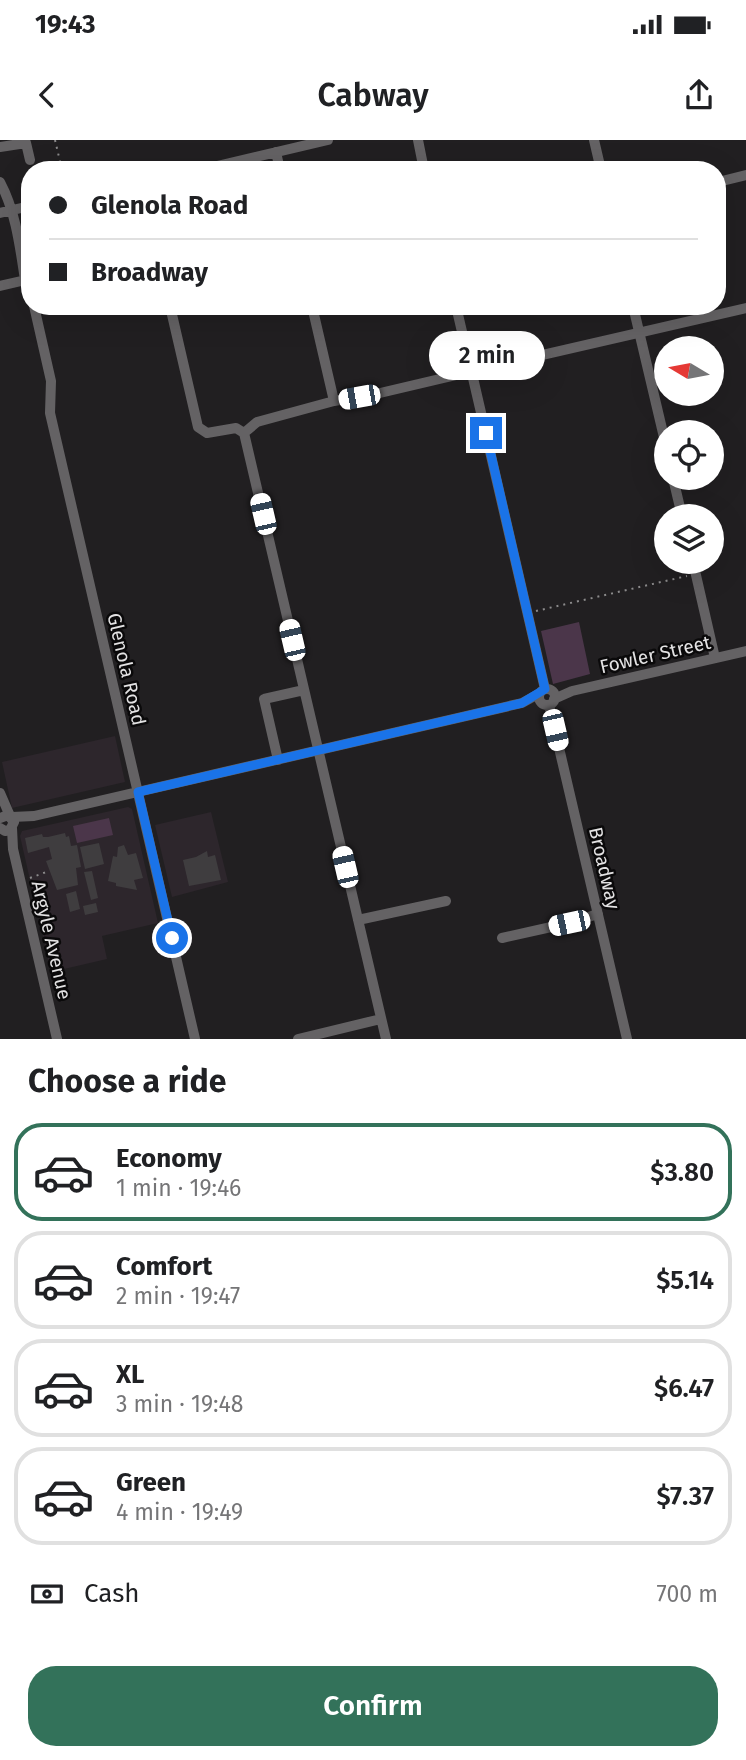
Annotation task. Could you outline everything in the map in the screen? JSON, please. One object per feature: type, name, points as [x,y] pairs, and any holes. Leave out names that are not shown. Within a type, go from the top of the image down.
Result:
[{"type":"street","points":[[238,161],[328,140]]},
{"type":"street","points":[[418,140],[422,161]]},
{"type":"street","points":[[594,140],[599,161]]},
{"type":"street","points":[[0,147],[26,142],[30,160]]},
{"type":"street","points":[[276,152],[278,161]]},
{"type":"street","points":[[726,180],[746,175]]},
{"type":"street","points":[[0,182],[12,210],[21,248]]},
{"type":"street","points":[[0,213],[21,208]]},
{"type":"street","points":[[0,286],[21,281]]},
{"type":"street","points":[[726,312],[746,308]]},
{"type":"street","name":"Glenola Road","points":[[36,315],[51,381],[50,413],[195,1039]]},
{"type":"street","points":[[172,315],[198,427],[206,433],[236,428],[244,433],[386,1039]]},
{"type":"street","points":[[314,315],[334,401]]},
{"type":"street","name":"Broadway","points":[[458,315],[627,1039]]},
{"type":"street","points":[[635,315],[660,420]]},
{"type":"street","points":[[244,433],[257,422],[334,401],[380,393],[715,315]]},
{"type":"street","points":[[696,574],[715,658]]},
{"type":"street","name":"Fowler Street","points":[[5,824],[522,703],[531,705],[547,697],[565,696],[572,691],[746,651]]},
{"type":"street","points":[[278,760],[264,699],[304,690]]},
{"type":"street","name":"Argyle Avenue","points":[[0,794],[57,1039]]},
{"type":"street","points":[[358,920],[446,901]]},
{"type":"street","points":[[502,938],[598,914]]},
{"type":"street","points":[[298,1039],[381,1019]]},
{"type":"path","points":[[55,140],[60,161]]},
{"type":"path","points":[[528,613],[692,574]]},
{"type":"path","points":[[28,879],[49,871]]},
{"type":"shaded area","points":[[579,622],[590,674],[553,684],[541,631]]},
{"type":"shaded area","points":[[115,736],[125,782],[12,808],[2,762]]},
{"type":"shaded area","points":[[128,807],[132,809],[158,923],[102,936],[107,959],[51,972],[20,836],[22,831]]},
{"type":"shaded area","points":[[211,812],[228,882],[172,897],[155,825]]},
{"type":"shaded area","points":[[109,818],[113,835],[77,843],[73,826]]},
{"type":"building","points":[[65,833],[66,837],[69,836],[71,846],[77,845],[81,867],[76,868],[78,885],[57,890],[46,861],[52,859],[49,847],[28,853],[25,838]]},
{"type":"building","points":[[99,843],[104,864],[85,869],[80,847]]},
{"type":"building","points":[[124,845],[128,855],[136,853],[143,878],[134,880],[137,890],[116,886],[116,883],[108,881],[113,856],[117,857],[118,847]]},
{"type":"building","points":[[207,851],[208,857],[215,855],[221,880],[189,886],[183,860]]},
{"type":"building","points":[[92,871],[98,898],[91,900],[84,872]]},
{"type":"building","points":[[76,891],[80,909],[70,912],[66,894]]},
{"type":"building","points":[[96,903],[98,912],[85,915],[83,906]]},
{"type":"route","points":[[172,938],[138,792],[522,703],[545,689],[486,433]]}]
